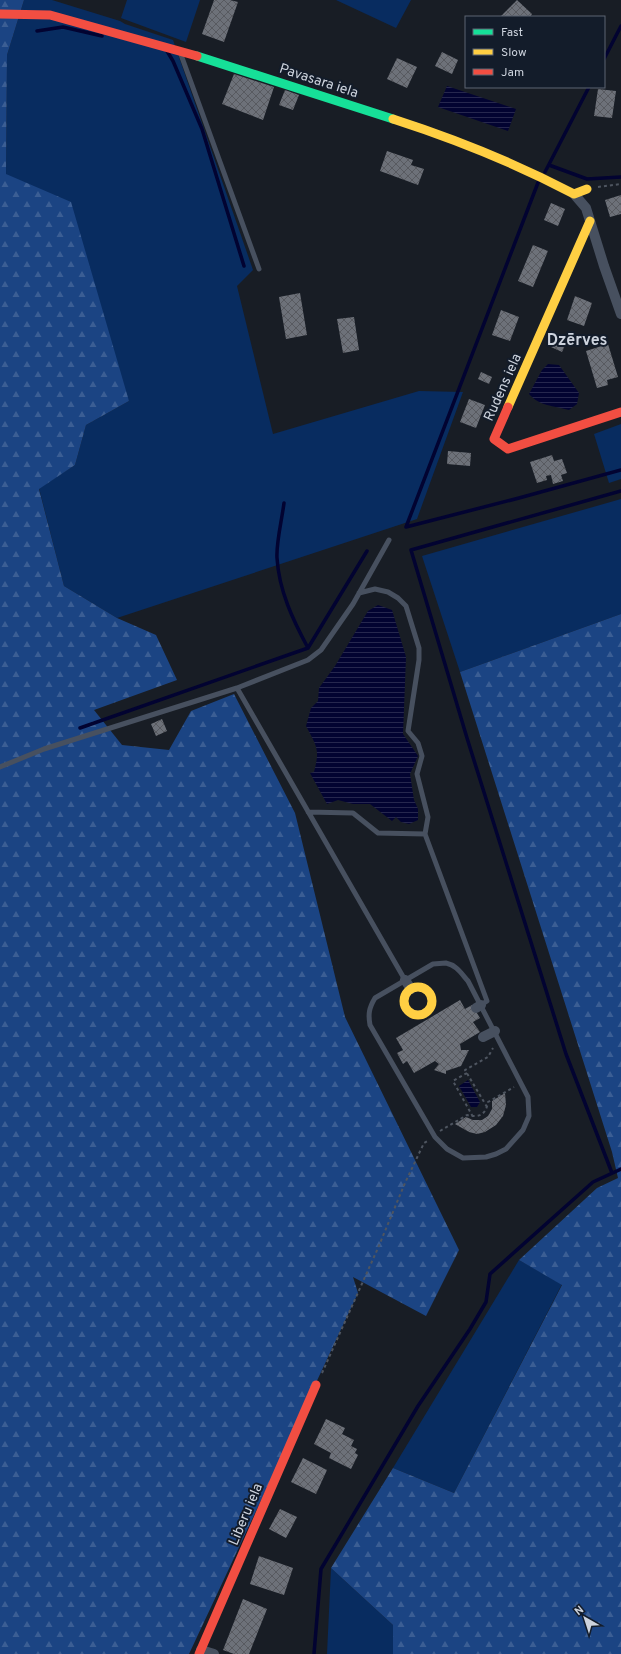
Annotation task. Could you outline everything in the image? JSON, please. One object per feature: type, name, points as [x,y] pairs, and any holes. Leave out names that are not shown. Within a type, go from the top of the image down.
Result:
[{"type":"street","name":"Pavasara iela","points":[[0,14],[50,14],[179,50],[422,128],[536,174],[574,194]]},
{"type":"street","points":[[587,188],[574,194],[586,208],[621,314]]},
{"type":"street","name":"Rudens iela","points":[[590,221],[494,439],[508,449],[621,412]]},
{"type":"street","points":[[406,980],[411,989]]},
{"type":"street","points":[[483,1037],[495,1032]]},
{"type":"street","name":"Liberu iela","points":[[200,1652],[316,1386]]},
{"type":"street","points":[[200,1652],[214,1654]]},
{"type":"lane","points":[[179,50],[259,269]]},
{"type":"lane","points":[[0,766],[44,750],[237,688],[308,660],[322,650],[359,593],[389,540]]},
{"type":"lane","points":[[359,593],[375,589],[388,592],[398,598],[406,606],[419,648],[419,660],[408,731],[418,744],[422,756],[417,774],[428,817],[425,834],[487,1002],[479,1007]]},
{"type":"lane","points":[[237,688],[406,980]]},
{"type":"lane","points":[[308,812],[353,813],[378,833],[425,834]]},
{"type":"lane","points":[[432,964],[451,964],[468,981],[479,1007],[495,1032],[528,1097],[529,1116],[523,1130],[506,1149],[486,1157],[463,1158],[447,1149],[434,1135],[370,1025],[368,1013],[370,1005],[375,998],[406,980],[432,964]]},
{"type":"path","points":[[587,188],[621,184]]},
{"type":"path","points":[[487,1108],[465,1070],[488,1057],[493,1048],[495,1032]]},
{"type":"path","points":[[467,1073],[454,1081],[473,1117]]},
{"type":"path","points":[[316,1386],[411,1169],[424,1143],[434,1135],[467,1115],[473,1117],[482,1115],[487,1108],[488,1102],[522,1083]]},
{"type":"shaded area","points":[[24,0],[52,0],[120,21],[173,40],[253,270],[237,286],[273,434],[419,391],[463,392],[417,519],[117,618],[64,586],[39,488],[75,465],[86,425],[129,401],[6,174],[7,55]]},
{"type":"shaded area","points":[[127,0],[200,0],[186,42],[121,18]]},
{"type":"shaded area","points":[[336,0],[411,0],[396,28]]},
{"type":"shaded area","points":[[447,86],[516,109],[508,131],[438,107]]},
{"type":"shaded area","points":[[548,364],[559,365],[579,393],[577,404],[569,410],[542,403],[529,394],[542,370]]},
{"type":"shaded area","points":[[621,424],[621,479],[609,483],[594,434]]},
{"type":"shaded area","points":[[621,499],[621,614],[460,672],[422,556]]},
{"type":"shaded area","points":[[378,605],[392,610],[406,657],[403,734],[418,756],[410,774],[414,800],[418,809],[418,820],[409,824],[401,822],[396,817],[392,821],[370,804],[353,804],[338,800],[327,804],[310,773],[314,772],[317,753],[315,744],[306,726],[311,708],[318,701],[319,688],[335,666],[368,611]]},
{"type":"shaded area","points":[[468,1080],[480,1102],[477,1107],[471,1107],[459,1086]]},
{"type":"shaded area","points":[[519,1260],[562,1284],[454,1493],[393,1468]]},
{"type":"shaded area","points":[[331,1568],[393,1625],[393,1654],[327,1654]]},
{"type":"green space","points":[[0,0],[24,0],[7,55],[6,174],[71,202],[129,401],[86,425],[75,465],[39,489],[64,586],[117,618],[156,635],[177,680],[94,710],[122,745],[169,750],[191,711],[234,694],[295,813],[345,1017],[459,1250],[426,1316],[353,1277],[358,1293],[189,1654],[0,1654]]},
{"type":"green space","points":[[621,614],[621,1654],[393,1654],[393,1625],[331,1568],[393,1468],[454,1493],[562,1285],[519,1260],[597,1188],[618,1178],[612,1152],[460,672]]},
{"type":"building","points":[[214,0],[230,0],[238,2],[224,42],[202,34]]},
{"type":"building","points":[[517,0],[532,14],[531,16],[501,16]]},
{"type":"building","points":[[442,52],[458,60],[452,74],[435,66]]},
{"type":"building","points":[[397,58],[417,67],[407,88],[387,79]]},
{"type":"building","points":[[234,74],[274,87],[263,120],[222,104]]},
{"type":"building","points":[[598,89],[616,91],[612,118],[594,116]]},
{"type":"building","points":[[285,90],[299,95],[293,110],[279,105]]},
{"type":"building","points":[[387,151],[413,160],[411,165],[424,169],[418,185],[380,171]]},
{"type":"building","points":[[621,195],[621,214],[610,217],[605,200]]},
{"type":"building","points":[[551,203],[565,209],[558,226],[544,220]]},
{"type":"building","points":[[533,245],[548,251],[533,287],[518,281]]},
{"type":"building","points":[[300,293],[307,335],[286,339],[279,297]]},
{"type":"building","points":[[575,296],[592,303],[584,326],[567,320]]},
{"type":"building","points":[[501,310],[519,317],[510,341],[492,335]]},
{"type":"building","points":[[354,317],[359,350],[343,353],[337,319]]},
{"type":"building","points":[[557,334],[568,339],[562,352],[551,347]]},
{"type":"building","points":[[608,344],[618,377],[607,380],[608,385],[597,388],[586,351]]},
{"type":"building","points":[[481,372],[492,377],[489,384],[478,379]]},
{"type":"building","points":[[469,399],[485,405],[476,428],[460,422]]},
{"type":"building","points":[[448,451],[471,453],[470,466],[447,464]]},
{"type":"building","points":[[552,455],[554,461],[562,459],[567,473],[561,475],[563,481],[553,484],[551,475],[546,476],[547,480],[537,483],[530,462]]},
{"type":"building","points":[[162,719],[167,731],[156,736],[151,724]]},
{"type":"building","points":[[460,1000],[465,1009],[472,1005],[480,1018],[473,1022],[480,1032],[460,1044],[461,1050],[469,1050],[461,1066],[446,1071],[446,1074],[434,1070],[439,1064],[435,1061],[414,1073],[407,1061],[403,1064],[397,1053],[403,1050],[396,1038]]},
{"type":"building","points":[[505,1093],[506,1105],[503,1116],[496,1125],[485,1132],[477,1134],[469,1132],[455,1124],[466,1117],[473,1120],[482,1120],[488,1116],[492,1109],[492,1101]]},
{"type":"building","points":[[326,1419],[345,1428],[342,1434],[354,1440],[351,1446],[357,1449],[355,1453],[358,1455],[351,1469],[329,1458],[331,1453],[314,1444]]},
{"type":"building","points":[[303,1458],[327,1470],[316,1494],[291,1482]]},
{"type":"building","points":[[280,1509],[297,1517],[286,1538],[269,1529]]},
{"type":"building","points":[[259,1556],[293,1568],[284,1595],[250,1584]]},
{"type":"building","points":[[243,1599],[267,1609],[249,1654],[234,1654],[223,1650]]},
{"type":"waterway","points":[[605,57],[621,26]]},
{"type":"waterway","points":[[37,31],[63,27],[102,36]]},
{"type":"waterway","points":[[167,51],[173,61],[202,129],[244,266]]},
{"type":"waterway","points":[[545,172],[588,88]]},
{"type":"waterway","points":[[549,165],[587,179],[621,177]]},
{"type":"waterway","points":[[406,527],[539,180]]},
{"type":"waterway","points":[[406,527],[621,470]]},
{"type":"waterway","points":[[612,1173],[566,1054],[467,738],[411,550],[621,491]]},
{"type":"waterway","points":[[284,503],[277,545],[278,570],[288,605],[308,648]]},
{"type":"waterway","points":[[80,728],[308,648],[367,551]]},
{"type":"waterway","points":[[314,1654],[321,1569],[418,1406],[470,1329],[486,1302],[490,1274],[593,1182],[621,1169]]},
{"type":"traffic: fast","points":[[197,56],[393,119]]},
{"type":"traffic: slow","points":[[393,119],[485,153],[530,172],[574,194],[587,189]]},
{"type":"traffic: slow","points":[[508,407],[590,221]]},
{"type":"traffic: slow","points":[[418,987],[428,991],[432,1001],[428,1011],[418,1015],[408,1011],[404,1001],[408,991],[418,987]]},
{"type":"traffic: jam","points":[[0,14],[50,15],[197,56]]},
{"type":"traffic: jam","points":[[508,407],[494,439],[508,449],[621,412]]},
{"type":"traffic: jam","points":[[199,1654],[316,1385]]},
{"type":"district","name":"Dzērves","points":[[577,339]]}]
